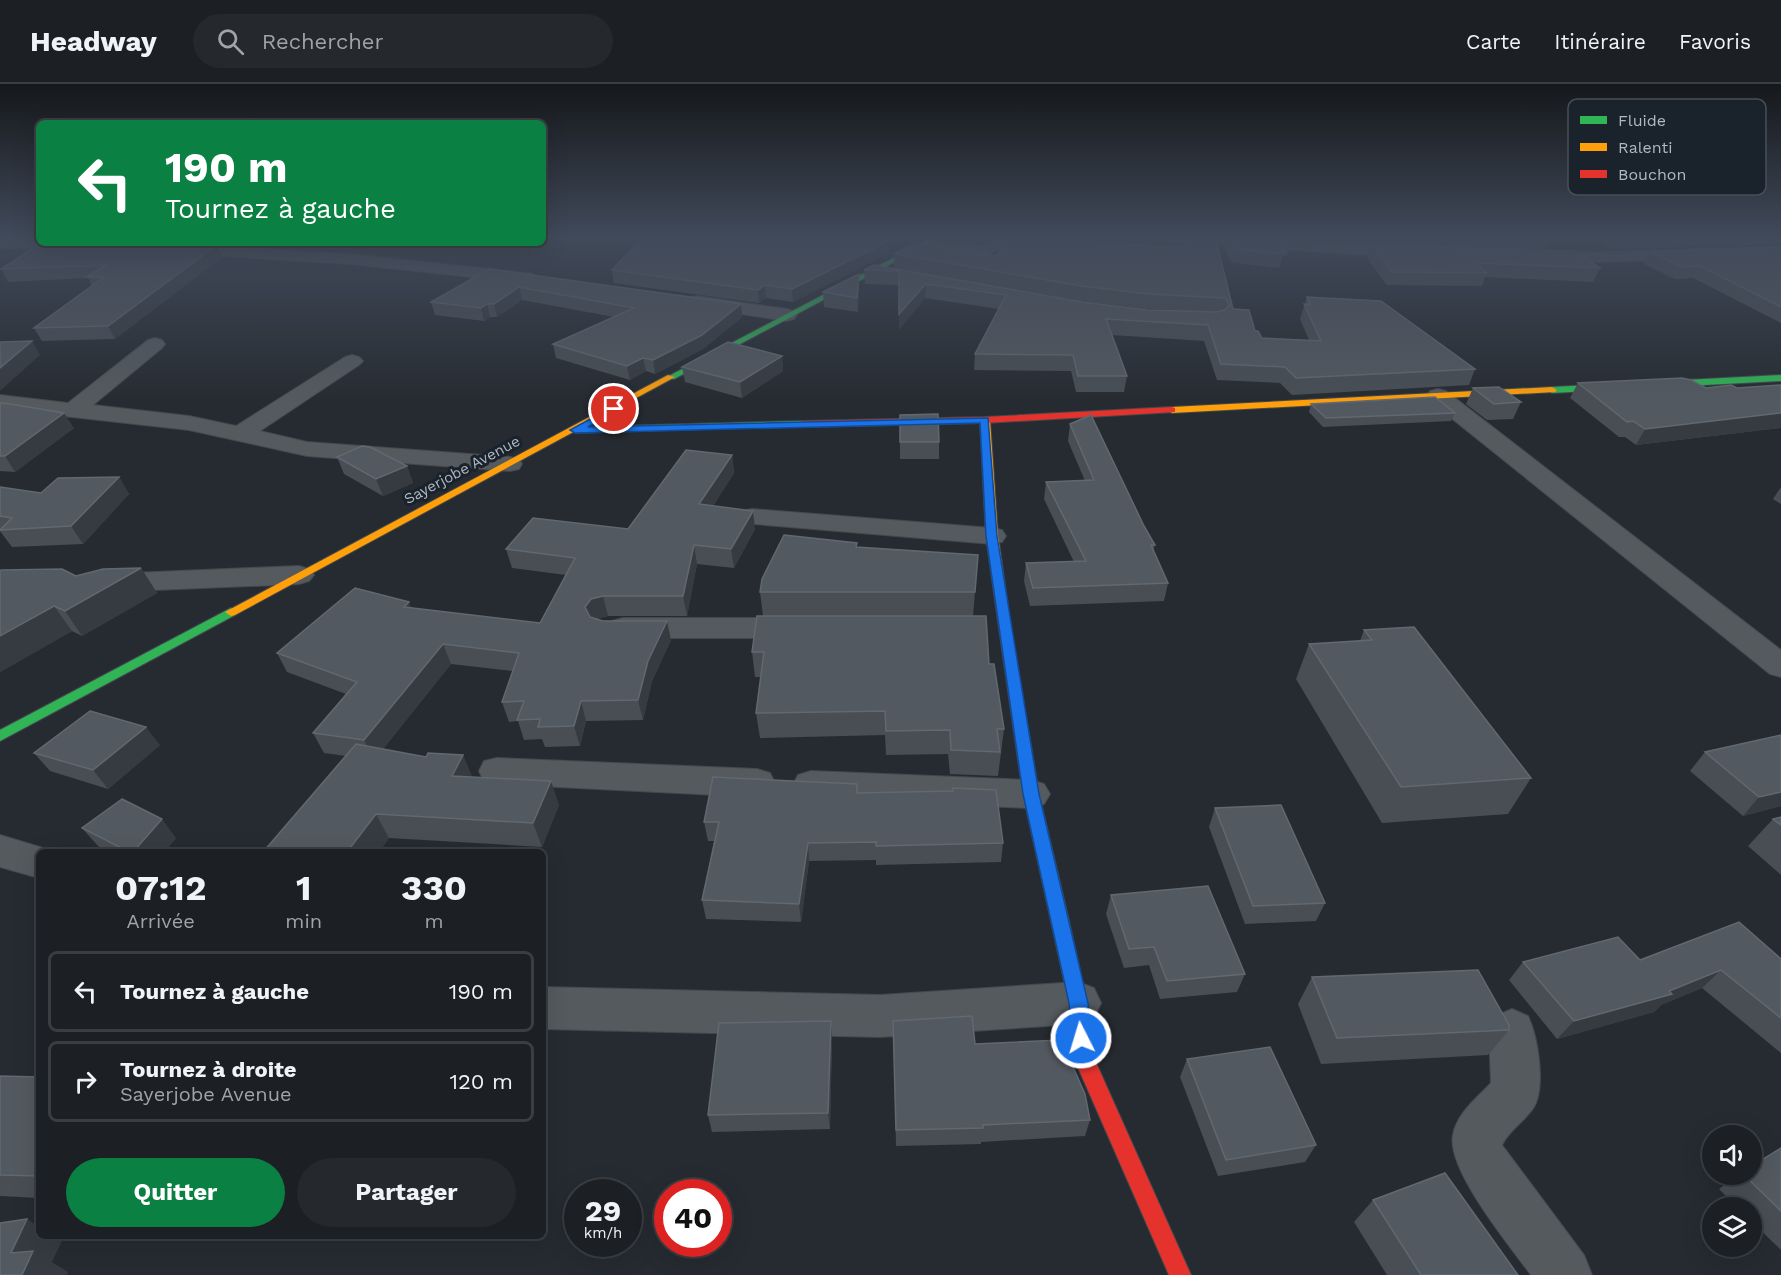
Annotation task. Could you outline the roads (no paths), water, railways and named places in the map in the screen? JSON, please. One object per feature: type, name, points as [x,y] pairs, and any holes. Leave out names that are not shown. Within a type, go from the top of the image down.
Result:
[{"type":"street","name":"Sayerjobe Avenue","points":[[0,736],[299,574],[834,292]]},
{"type":"street","points":[[674,299],[787,315]]},
{"type":"street","points":[[73,410],[155,344]]},
{"type":"street","points":[[238,435],[352,361]]},
{"type":"street","points":[[575,430],[985,420],[1781,378]]},
{"type":"street","points":[[1438,396],[1781,666]]},
{"type":"street","points":[[0,402],[189,423],[307,449],[510,464]]},
{"type":"street","points":[[985,420],[992,536],[994,628],[1078,1003],[1083,1056],[1180,1275]]},
{"type":"street","points":[[752,517],[992,536]]},
{"type":"street","points":[[81,583],[299,574]]},
{"type":"street","points":[[608,628],[830,628]]},
{"type":"street","points":[[1746,638],[1781,636]]},
{"type":"street","points":[[497,771],[1031,794]]},
{"type":"street","points":[[0,851],[36,861]]},
{"type":"street","points":[[546,1008],[880,1016],[1078,1003]]},
{"type":"street","points":[[1512,1031],[1516,1092],[1478,1133],[1477,1148],[1486,1167],[1564,1275]]}]
